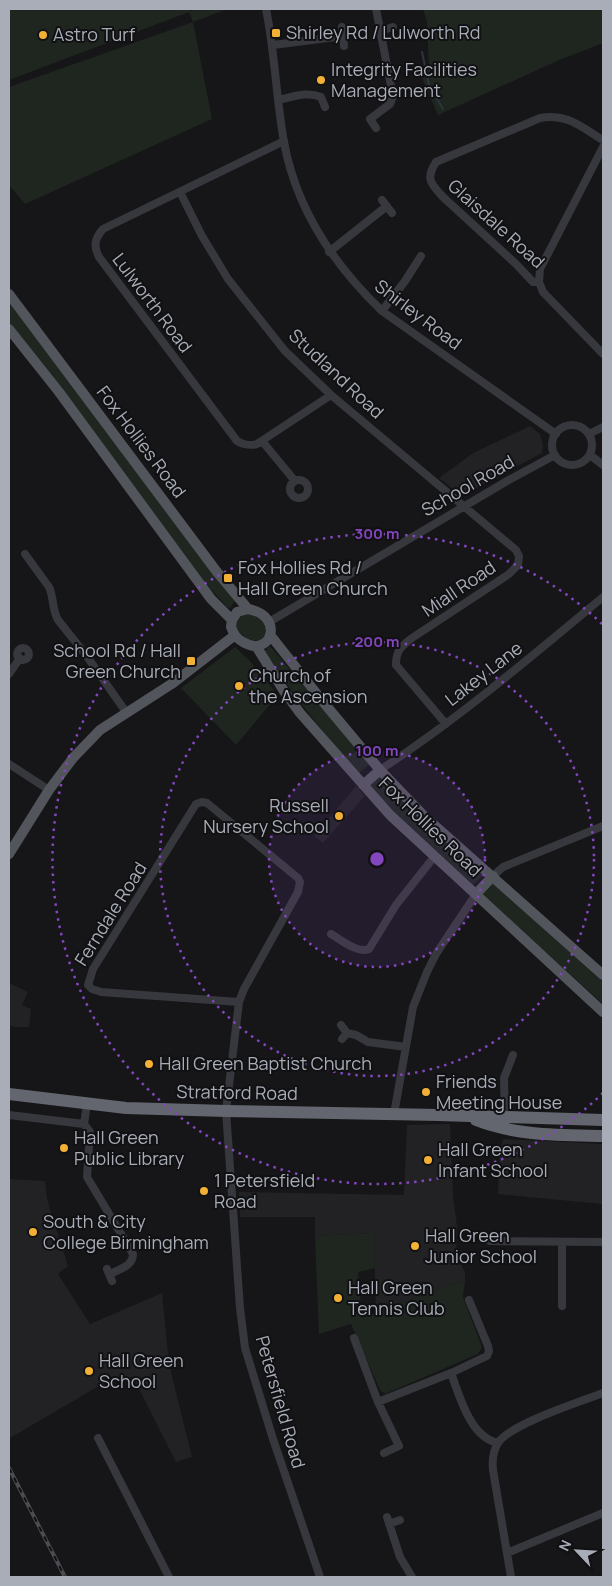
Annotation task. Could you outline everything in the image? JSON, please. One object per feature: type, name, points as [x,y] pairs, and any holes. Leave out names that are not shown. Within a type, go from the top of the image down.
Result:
[{"type":"highway","name":"Stratford Road","points":[[9,1094],[126,1108],[464,1116],[505,1123],[603,1120]]},
{"type":"highway","name":"Stratford Road","points":[[505,1123],[527,1133],[603,1136]]},
{"type":"main road","name":"Fox Hollies Road","points":[[9,294],[217,572],[248,609]]},
{"type":"main road","name":"Fox Hollies Road","points":[[9,329],[59,392],[211,598],[232,620]]},
{"type":"main road","points":[[248,609],[262,614],[269,622],[271,636],[264,643],[252,646],[235,634],[231,627],[232,620],[237,612],[248,609]]},
{"type":"main road","points":[[9,854],[49,790],[73,758],[100,730],[173,683],[235,634]]},
{"type":"main road","name":"Fox Hollies Road","points":[[271,636],[380,770],[424,816],[603,975]]},
{"type":"main road","name":"Fox Hollies Road","points":[[256,646],[300,713],[390,815],[603,1012]]},
{"type":"main road","points":[[363,785],[380,770]]},
{"type":"main road","points":[[476,894],[493,876]]},
{"type":"street","name":"Shirley Road","points":[[266,9],[284,141],[299,194],[329,252],[359,289],[382,311],[556,434]]},
{"type":"street","points":[[376,9],[393,96],[390,104],[370,119],[376,128]]},
{"type":"street","points":[[342,27],[344,46]]},
{"type":"street","points":[[380,31],[393,27]]},
{"type":"street","points":[[272,45],[343,36]]},
{"type":"street","points":[[278,100],[314,94],[321,97],[325,108]]},
{"type":"street","name":"Glaisdale Road","points":[[603,140],[566,118],[553,116],[540,118],[436,162],[431,169],[430,177],[432,185],[533,282],[539,282],[543,292],[603,352]]},
{"type":"street","name":"Lulworth Road","points":[[262,441],[257,444],[246,445],[237,440],[165,346],[96,251],[96,239],[104,229],[284,141]]},
{"type":"street","points":[[539,282],[540,269],[603,147]]},
{"type":"street","name":"Studland Road","points":[[180,192],[202,236],[228,279],[285,351],[332,395],[464,506]]},
{"type":"street","points":[[329,252],[385,203],[392,213]]},
{"type":"street","points":[[382,311],[421,256]]},
{"type":"street","points":[[294,482],[262,441],[332,395]]},
{"type":"street","points":[[576,426],[582,428],[589,434],[592,447],[590,455],[583,462],[572,465],[562,462],[555,455],[552,444],[556,434],[564,427],[576,426]]},
{"type":"street","points":[[589,434],[603,427]]},
{"type":"street","name":"School Road","points":[[269,622],[464,506],[555,455]]},
{"type":"street","points":[[590,455],[603,464]]},
{"type":"street","name":"Miall Road","points":[[446,724],[396,665],[396,656],[400,648],[412,638],[509,574],[518,565],[519,556],[516,550],[464,506]]},
{"type":"street","points":[[25,554],[52,592],[55,614],[58,620],[86,655],[126,712]]},
{"type":"street","name":"Lakey Lane","points":[[380,770],[446,724],[603,597]]},
{"type":"street","points":[[9,674],[20,658]]},
{"type":"street","points":[[9,764],[49,790]]},
{"type":"street","name":"Petersfield Road","points":[[196,804],[208,803],[298,878],[300,882],[298,892],[244,988],[239,1002],[226,1111],[240,1308],[245,1348],[273,1439],[320,1577]]},
{"type":"street","name":"Ferndale Road","points":[[196,804],[93,969],[88,984],[92,989],[102,992],[239,1002]]},
{"type":"street","points":[[493,876],[503,867],[603,826]]},
{"type":"street","points":[[331,934],[360,950],[365,951],[369,949],[396,904],[434,857]]},
{"type":"street","points":[[394,1114],[413,1007],[436,954],[476,894]]},
{"type":"street","points":[[341,1025],[344,1036],[356,1035],[368,1042],[406,1046]]},
{"type":"street","points":[[505,1123],[504,1078],[513,1055]]},
{"type":"street","points":[[87,1104],[84,1124],[90,1132],[87,1178],[133,1254],[131,1264],[110,1275]]},
{"type":"street","points":[[9,1114],[84,1124]]},
{"type":"street","points":[[490,1242],[603,1242]]},
{"type":"street","points":[[562,1242],[562,1306]]},
{"type":"street","points":[[378,1402],[490,1358],[488,1346],[469,1300]]},
{"type":"street","points":[[354,1338],[378,1402],[402,1445],[384,1453]]},
{"type":"street","points":[[451,1373],[471,1422],[488,1441],[498,1444]]},
{"type":"street","points":[[511,1577],[492,1462],[498,1444],[508,1434],[524,1425],[603,1393]]},
{"type":"street","points":[[98,1438],[169,1577]]},
{"type":"street","points":[[507,1553],[603,1513]]},
{"type":"street","points":[[400,1520],[388,1521],[400,1557],[412,1577]]},
{"type":"shaded area","points":[[9,9],[189,9],[190,11],[195,9],[227,9],[193,22],[189,12],[9,80]]},
{"type":"shaded area","points":[[423,9],[603,9],[603,43],[557,61],[438,115],[419,71],[429,68],[427,22]]},
{"type":"shaded area","points":[[193,22],[212,119],[25,204],[9,185],[9,87]]},
{"type":"shaded area","points":[[9,300],[235,601],[230,608],[207,585],[70,400],[9,322]]},
{"type":"shaded area","points":[[530,426],[540,434],[543,446],[542,453],[462,496],[439,478],[473,453]]},
{"type":"shaded area","points":[[246,613],[261,619],[268,630],[263,640],[248,640],[236,629],[239,615]]},
{"type":"shaded area","points":[[270,646],[370,764],[359,773],[333,744],[286,683],[264,651]]},
{"type":"shaded area","points":[[235,647],[249,660],[278,695],[236,745],[181,688]]},
{"type":"shaded area","points":[[380,776],[484,875],[473,885],[392,812],[370,785]]},
{"type":"shaded area","name":"Russell Nursery School","points":[[356,786],[365,796],[323,843],[314,836]]},
{"type":"shaded area","points":[[493,883],[603,982],[603,1004],[482,894]]},
{"type":"shaded area","points":[[9,983],[28,992],[22,1005],[31,1009],[29,1027],[9,1025]]},
{"type":"shaded area","name":"Hall Green Junior School","points":[[450,1124],[453,1195],[457,1227],[456,1256],[465,1272],[465,1281],[376,1313],[374,1233],[315,1236],[315,1217],[240,1217],[239,1192],[404,1195],[407,1125]]},
{"type":"shaded area","points":[[503,1139],[603,1144],[603,1204],[498,1194],[500,1152]]},
{"type":"shaded area","name":"Hall Green School","points":[[9,1179],[45,1181],[47,1199],[68,1266],[58,1274],[90,1324],[162,1293],[169,1364],[192,1457],[176,1462],[133,1377],[99,1386],[10,1438]]},
{"type":"shaded area","points":[[374,1233],[375,1268],[358,1272],[362,1318],[465,1281],[463,1297],[482,1347],[478,1354],[385,1394],[380,1390],[351,1324],[319,1334],[315,1236]]},
{"type":"waterway","points":[[422,52],[429,85],[443,109]]},
{"type":"railway","points":[[9,1468],[65,1577]]},
{"type":"place","name":"Shirley Rd / Lulworth Rd","points":[[276,33]]},
{"type":"place","name":"Astro Turf","points":[[43,35]]},
{"type":"place","name":"Integrity Facilities Management","points":[[321,80]]},
{"type":"place","name":"Fox Hollies Rd / Hall Green Church","points":[[228,578]]},
{"type":"place","name":"School Rd / Hall Green Church","points":[[191,661]]},
{"type":"place","name":"Church of the Ascension","points":[[239,686]]},
{"type":"place","name":"Russell Nursery School","points":[[339,816]]},
{"type":"place","name":"Hall Green Baptist Church","points":[[149,1064]]},
{"type":"place","name":"Friends Meeting House","points":[[426,1092]]},
{"type":"place","name":"Hall Green Public Library","points":[[64,1148]]},
{"type":"place","name":"Hall Green Infant School","points":[[428,1160]]},
{"type":"place","name":"1 Petersfield Road","points":[[204,1191]]},
{"type":"place","name":"South & City College Birmingham","points":[[33,1232]]},
{"type":"place","name":"Hall Green Junior School","points":[[415,1246]]},
{"type":"place","name":"Hall Green Tennis Club","points":[[338,1298]]},
{"type":"place","name":"Hall Green School","points":[[89,1371]]}]
